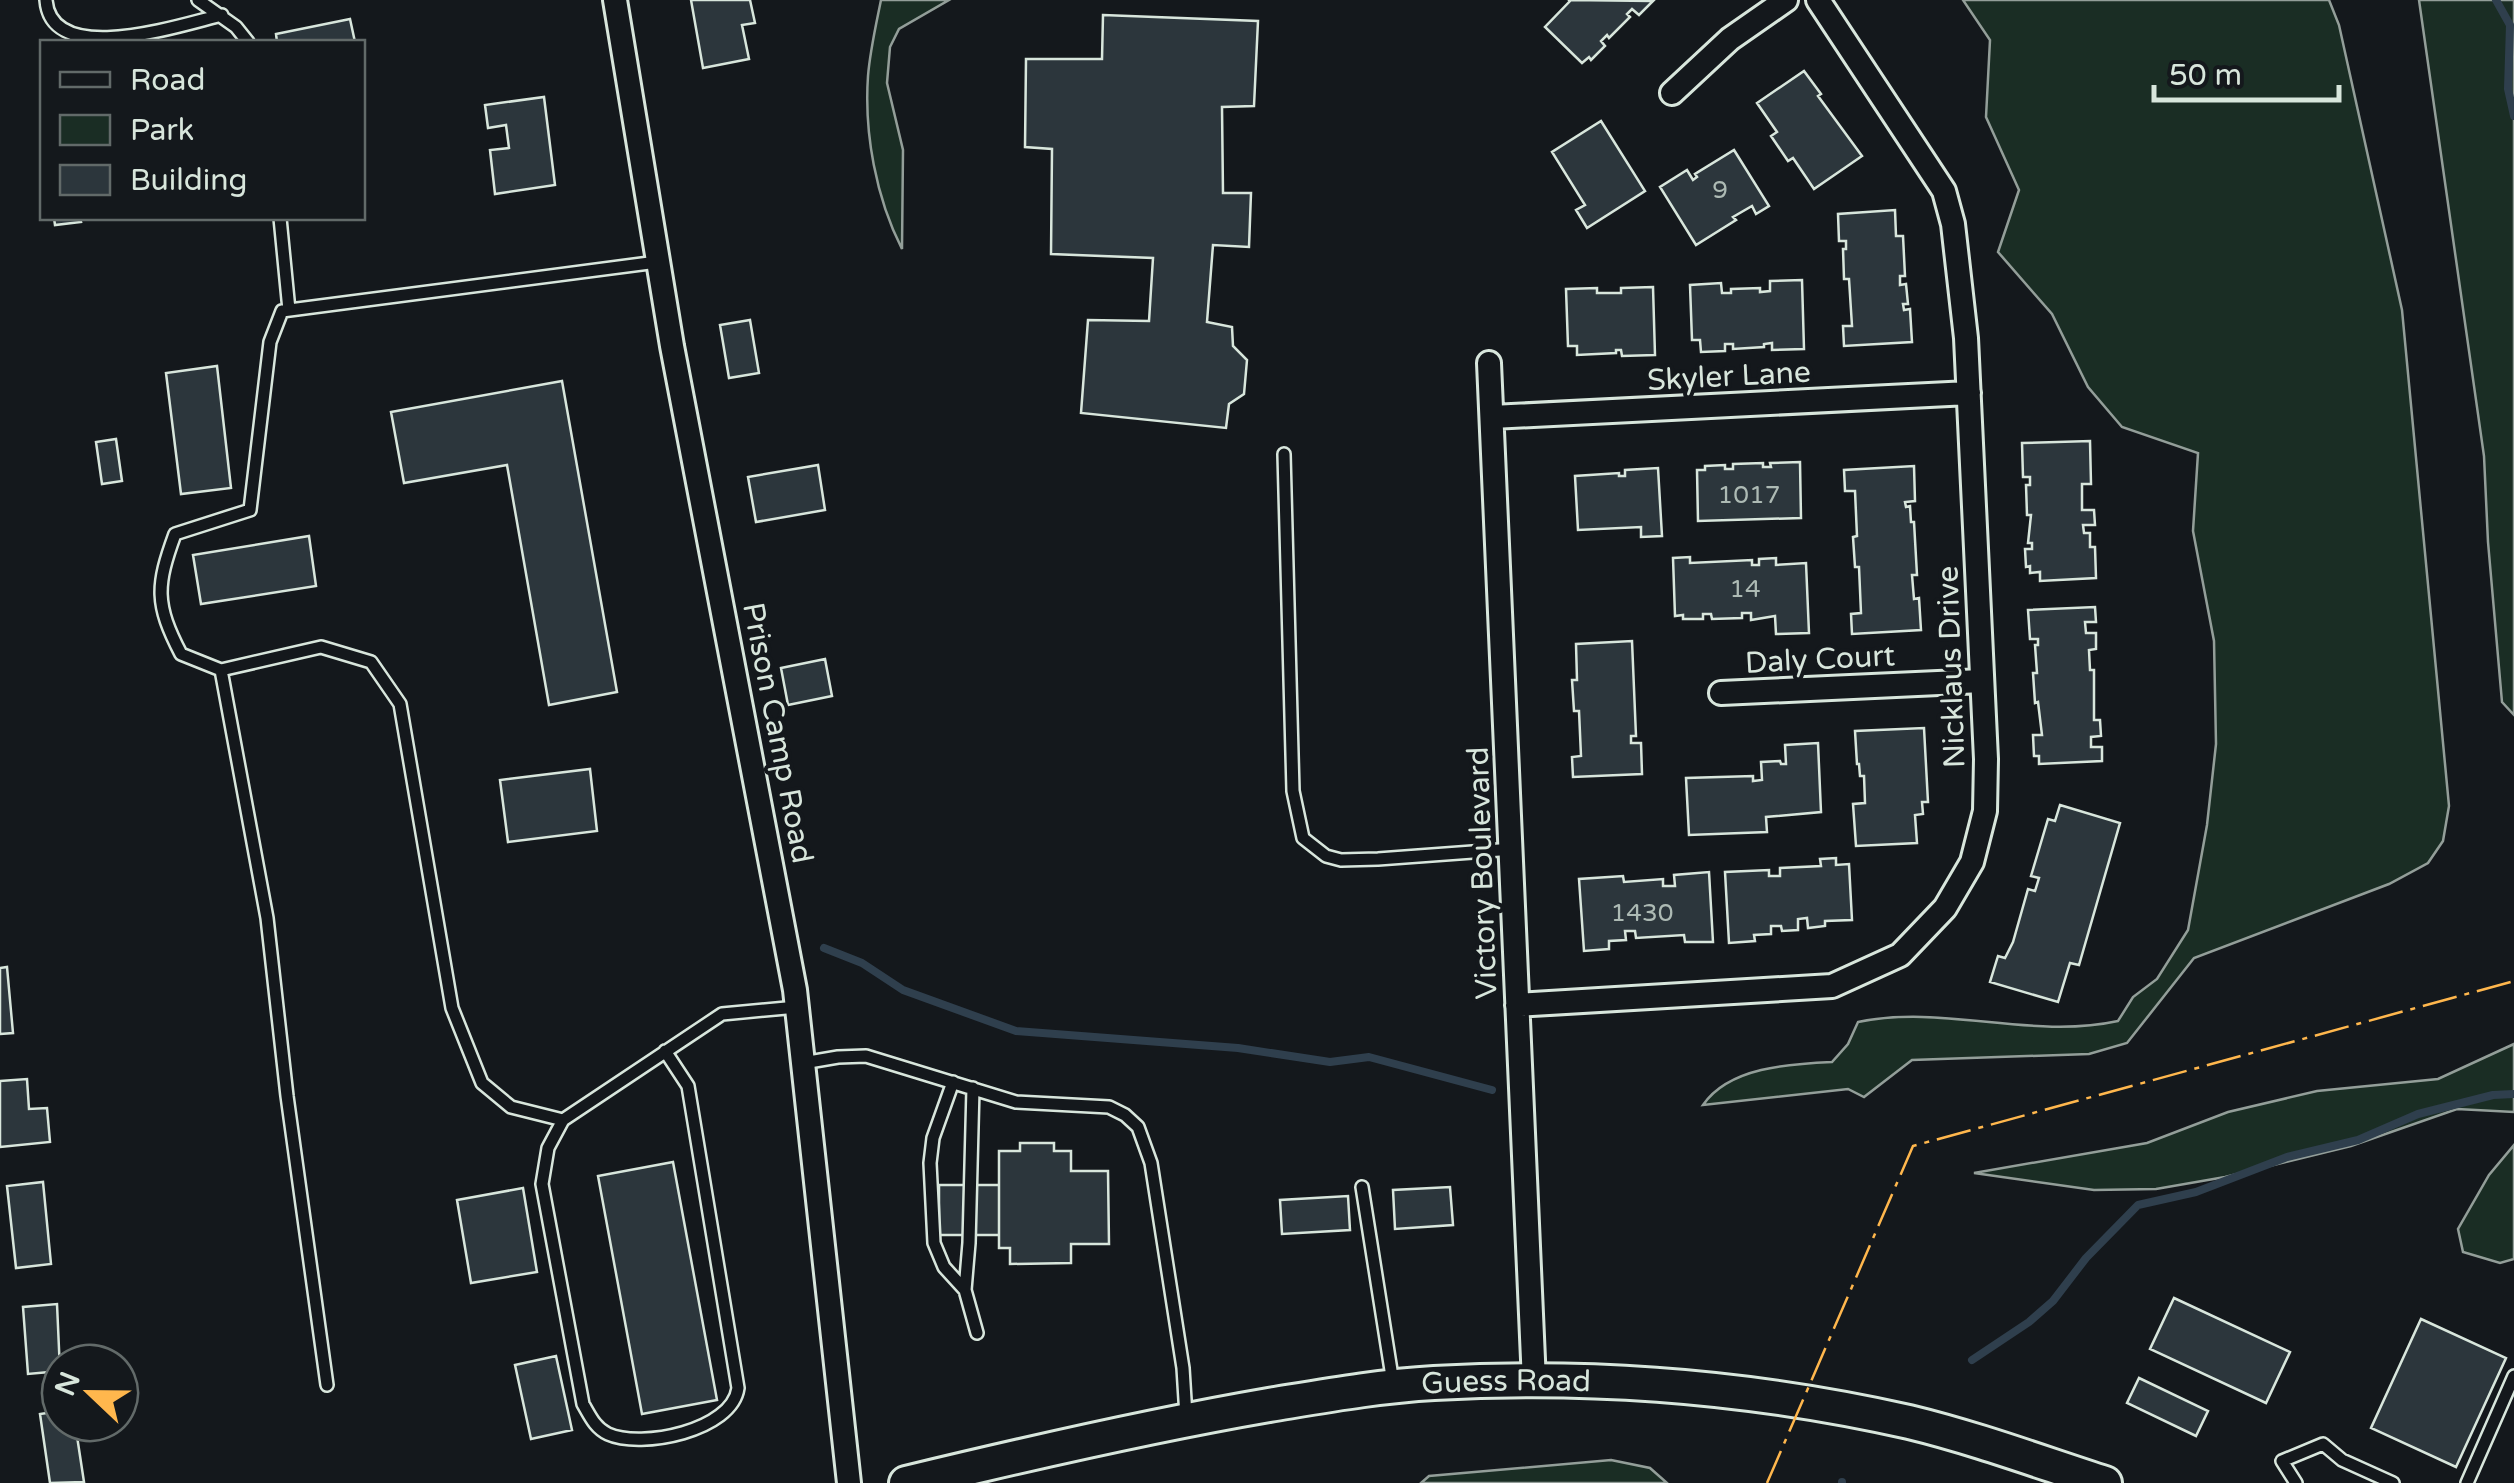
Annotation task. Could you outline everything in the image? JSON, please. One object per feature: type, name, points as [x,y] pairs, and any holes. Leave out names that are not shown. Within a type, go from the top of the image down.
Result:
[{"type":"main road","name":"Guess Road","points":[[906,1483],[1186,1420],[1349,1392],[1434,1383],[1617,1382],[1714,1388],[1913,1423],[2104,1483]]},
{"type":"street","name":"Prison Camp Road","points":[[615,0],[658,262],[797,1007],[849,1483]]},
{"type":"street","points":[[1672,92],[1730,40],[1786,0]]},
{"type":"street","name":"Nicklaus Drive","points":[[1517,1005],[1832,986],[1900,955],[1946,908],[1972,862],[1984,811],[1986,759],[1970,394],[1953,224],[1944,191],[1818,0]]},
{"type":"street","name":"Victory Boulevard","points":[[1489,362],[1534,1382]]},
{"type":"street","name":"Skyler Lane","points":[[1492,418],[1970,394]]},
{"type":"street","name":"Daly Court","points":[[1721,693],[1982,681]]},
{"type":"lane","points":[[46,0],[56,22],[71,33],[90,39],[117,38],[222,15]]},
{"type":"lane","points":[[198,0],[222,15],[246,40]]},
{"type":"lane","points":[[280,220],[289,310]]},
{"type":"lane","points":[[563,1120],[511,1107],[482,1083],[452,1008],[400,704],[371,662],[321,646],[221,670],[181,654],[164,622],[160,578],[175,534],[250,510],[270,342],[282,310],[658,262]]},
{"type":"lane","points":[[1284,454],[1293,790],[1303,838],[1313,848],[1341,860],[1513,849]]},
{"type":"lane","points":[[221,670],[268,918],[287,1096],[328,1385]]},
{"type":"lane","points":[[666,1051],[688,1086],[738,1388],[737,1396],[726,1409],[684,1433],[632,1441],[596,1427],[583,1404],[542,1184],[548,1148],[563,1120],[666,1051],[722,1014],[797,1007]]},
{"type":"lane","points":[[803,1063],[866,1056],[1016,1102],[1109,1107],[1125,1114],[1138,1127],[1151,1163],[1183,1368],[1186,1420]]},
{"type":"lane","points":[[953,1082],[933,1138],[930,1163],[934,1243],[944,1267],[965,1290]]},
{"type":"lane","points":[[972,1088],[965,1290],[977,1334]]},
{"type":"lane","points":[[1362,1187],[1394,1387]]},
{"type":"lane","points":[[2467,1483],[2514,1376]]},
{"type":"lane","points":[[2296,1483],[2282,1461],[2324,1444],[2342,1460],[2393,1483]]},
{"type":"green space","points":[[881,0],[949,0],[899,29],[890,47],[887,83],[903,150],[902,249],[879,187],[868,120],[869,67]]},
{"type":"green space","points":[[1963,0],[2329,0],[2339,25],[2402,310],[2449,806],[2443,841],[2428,863],[2389,884],[2194,958],[2127,1043],[2089,1054],[1912,1060],[1864,1097],[1848,1089],[1703,1105],[1714,1092],[1744,1075],[1779,1066],[1832,1062],[1848,1044],[1858,1022],[1923,1017],[2053,1027],[2118,1021],[2133,997],[2157,979],[2188,930],[2207,825],[2216,744],[2214,641],[2193,531],[2198,453],[2122,427],[2088,387],[2052,314],[1998,252],[2019,190],[1986,117],[1990,40]]},
{"type":"green space","points":[[2419,0],[2514,0],[2514,715],[2502,702],[2484,456]]},
{"type":"green space","points":[[2514,1044],[2514,1112],[2457,1109],[2351,1146],[2225,1177],[2156,1189],[2094,1190],[1974,1173],[2147,1143],[2228,1112],[2317,1091],[2438,1079]]},
{"type":"green space","points":[[2514,1145],[2514,1259],[2500,1263],[2463,1252],[2458,1229],[2489,1175]]},
{"type":"green space","points":[[1611,1460],[1650,1468],[1667,1483],[1421,1483],[1429,1476]]},
{"type":"building","points":[[691,0],[750,0],[755,23],[742,25],[749,59],[703,68]]},
{"type":"building","points":[[1570,1],[1653,1],[1639,15],[1632,9],[1627,14],[1630,17],[1601,41],[1605,46],[1582,63],[1545,27]]},
{"type":"building","points":[[1103,15],[1258,21],[1254,106],[1222,107],[1223,193],[1251,193],[1249,247],[1213,245],[1207,322],[1232,327],[1233,346],[1247,360],[1244,394],[1229,404],[1226,428],[1081,413],[1088,320],[1149,321],[1153,258],[1051,254],[1052,149],[1025,147],[1026,59],[1102,59]]},
{"type":"building","points":[[350,19],[355,40],[277,40],[276,34]]},
{"type":"building","points":[[1804,71],[1862,156],[1814,189],[1793,158],[1788,161],[1771,136],[1777,132],[1757,103]]},
{"type":"building","points":[[544,97],[555,185],[495,194],[490,150],[509,148],[506,125],[488,128],[485,105]]},
{"type":"building","points":[[1601,121],[1645,191],[1587,228],[1576,210],[1585,205],[1552,152]]},
{"type":"building","points":[[1734,150],[1769,206],[1756,214],[1752,206],[1696,245],[1660,187],[1687,170],[1693,180],[1695,174]]},
{"type":"building","points":[[1895,210],[1896,236],[1903,236],[1905,276],[1900,276],[1900,285],[1906,284],[1908,304],[1903,304],[1904,310],[1910,309],[1912,342],[1844,346],[1843,326],[1852,326],[1849,279],[1844,279],[1846,241],[1839,241],[1838,214]]},
{"type":"building","points":[[54,220],[81,222],[55,225]]},
{"type":"building","points":[[1802,280],[1804,349],[1772,350],[1772,343],[1733,349],[1733,344],[1725,344],[1725,351],[1701,352],[1700,340],[1692,340],[1690,285],[1721,283],[1722,293],[1760,288],[1760,292],[1770,291],[1770,281]]},
{"type":"building","points":[[1653,287],[1655,355],[1622,356],[1621,350],[1616,350],[1577,355],[1577,346],[1568,346],[1566,289],[1597,288],[1597,293],[1621,293],[1621,288]]},
{"type":"building","points":[[750,320],[759,373],[729,378],[720,325]]},
{"type":"building","points":[[217,366],[231,488],[181,494],[166,373]]},
{"type":"building","points":[[562,381],[617,692],[549,705],[507,465],[404,483],[391,412]]},
{"type":"building","points":[[116,439],[122,481],[102,484],[96,442]]},
{"type":"building","points":[[2090,441],[2091,484],[2082,484],[2082,510],[2094,510],[2095,525],[2083,525],[2084,533],[2090,533],[2090,547],[2095,547],[2096,578],[2040,581],[2040,572],[2030,573],[2030,566],[2026,567],[2025,549],[2032,549],[2032,543],[2028,543],[2031,515],[2027,515],[2026,485],[2030,485],[2030,477],[2023,477],[2022,443]]},
{"type":"building","points":[[1800,462],[1801,518],[1698,521],[1697,470],[1705,470],[1705,466],[1725,465],[1725,469],[1733,469],[1733,464],[1763,463],[1763,467],[1771,467],[1770,463]]},
{"type":"building","points":[[818,465],[825,510],[756,522],[748,477]]},
{"type":"building","points":[[1914,466],[1915,501],[1905,502],[1914,522],[1917,575],[1912,575],[1914,599],[1919,598],[1921,630],[1852,634],[1851,614],[1861,613],[1859,567],[1855,567],[1853,537],[1857,536],[1855,491],[1845,491],[1844,470]]},
{"type":"building","points":[[1658,468],[1662,536],[1641,537],[1641,527],[1578,530],[1575,476],[1625,476],[1625,470]]},
{"type":"building","points":[[309,536],[316,586],[201,604],[193,555]]},
{"type":"building","points":[[1690,557],[1690,563],[1752,560],[1752,565],[1759,565],[1759,559],[1776,558],[1776,565],[1806,563],[1809,633],[1776,634],[1775,616],[1751,620],[1751,613],[1742,613],[1742,618],[1712,619],[1711,614],[1703,614],[1703,619],[1675,616],[1673,558]]},
{"type":"building","points":[[2095,607],[2096,622],[2085,622],[2086,633],[2096,633],[2096,649],[2089,650],[2090,670],[2094,670],[2094,720],[2100,720],[2101,736],[2091,737],[2091,747],[2102,747],[2102,761],[2039,764],[2039,756],[2034,756],[2033,735],[2042,735],[2033,673],[2037,673],[2038,639],[2030,639],[2028,610]]},
{"type":"building","points":[[1632,641],[1636,736],[1631,736],[1631,743],[1641,743],[1642,774],[1573,777],[1572,757],[1581,756],[1579,711],[1574,711],[1572,680],[1577,680],[1576,644]]},
{"type":"building","points":[[825,659],[832,696],[788,705],[781,668]]},
{"type":"building","points":[[1924,728],[1928,802],[1922,802],[1923,814],[1915,815],[1917,843],[1856,846],[1853,804],[1865,803],[1855,731]]},
{"type":"building","points":[[1818,743],[1821,812],[1766,817],[1767,832],[1689,835],[1686,778],[1753,776],[1753,781],[1762,780],[1761,762],[1786,764],[1785,745]]},
{"type":"building","points":[[590,769],[597,831],[508,842],[500,780]]},
{"type":"building","points":[[2060,805],[2120,823],[2079,965],[2070,963],[2058,1002],[1990,982],[1998,956],[2005,958],[2013,942],[2028,889],[2035,891],[2039,878],[2031,876],[2048,819],[2055,821]]},
{"type":"building","points":[[1836,858],[1836,865],[1849,864],[1852,920],[1825,921],[1825,926],[1808,928],[1807,918],[1798,919],[1798,930],[1782,931],[1781,926],[1771,926],[1771,934],[1754,935],[1755,941],[1729,943],[1725,872],[1769,870],[1769,876],[1780,876],[1780,868],[1821,866],[1820,859]]},
{"type":"building","points":[[1709,872],[1713,942],[1685,942],[1684,935],[1636,938],[1635,931],[1625,931],[1626,940],[1609,941],[1609,949],[1584,951],[1579,879],[1623,876],[1624,882],[1663,879],[1663,886],[1675,886],[1674,875]]},
{"type":"building","points":[[7,967],[13,1033],[0,1034],[0,968]]},
{"type":"building","points":[[27,1079],[29,1109],[47,1108],[50,1142],[0,1147],[0,1081]]},
{"type":"building","points":[[1020,1143],[1054,1143],[1054,1151],[1071,1151],[1071,1171],[1108,1171],[1109,1244],[1071,1244],[1071,1263],[1010,1264],[1010,1248],[999,1248],[999,1151],[1020,1151]]},
{"type":"building","points":[[673,1162],[717,1400],[642,1414],[598,1176]]},
{"type":"building","points":[[43,1182],[51,1264],[16,1268],[7,1186]]},
{"type":"building","points":[[939,1185],[999,1185],[999,1235],[939,1235]]},
{"type":"building","points":[[1450,1187],[1453,1225],[1395,1229],[1393,1190]]},
{"type":"building","points":[[523,1188],[537,1272],[471,1283],[457,1200]]},
{"type":"building","points":[[1348,1196],[1350,1230],[1282,1234],[1280,1200]]},
{"type":"building","points":[[2174,1298],[2290,1352],[2266,1403],[2150,1349]]},
{"type":"building","points":[[57,1304],[59,1343],[40,1343],[40,1373],[28,1374],[23,1307]]},
{"type":"building","points":[[2421,1319],[2506,1358],[2456,1467],[2371,1428]]},
{"type":"building","points":[[556,1356],[572,1430],[531,1439],[515,1365]]},
{"type":"building","points":[[2139,1378],[2208,1411],[2196,1436],[2127,1403]]},
{"type":"building","points":[[44,1443],[78,1443],[84,1482],[50,1483]]},
{"type":"waterway","points":[[2496,0],[2510,25],[2508,89],[2514,116]]},
{"type":"waterway","points":[[824,948],[862,963],[903,990],[1016,1031],[1238,1048],[1330,1062],[1369,1057],[1492,1090]]},
{"type":"waterway","points":[[1972,1360],[2053,1301],[2086,1258],[2138,1205],[2196,1192],[2287,1157],[2358,1140],[2418,1114],[2493,1095],[2514,1094]]},
{"type":"power","points":[[1767,1483],[1913,1146],[2514,981]]}]
